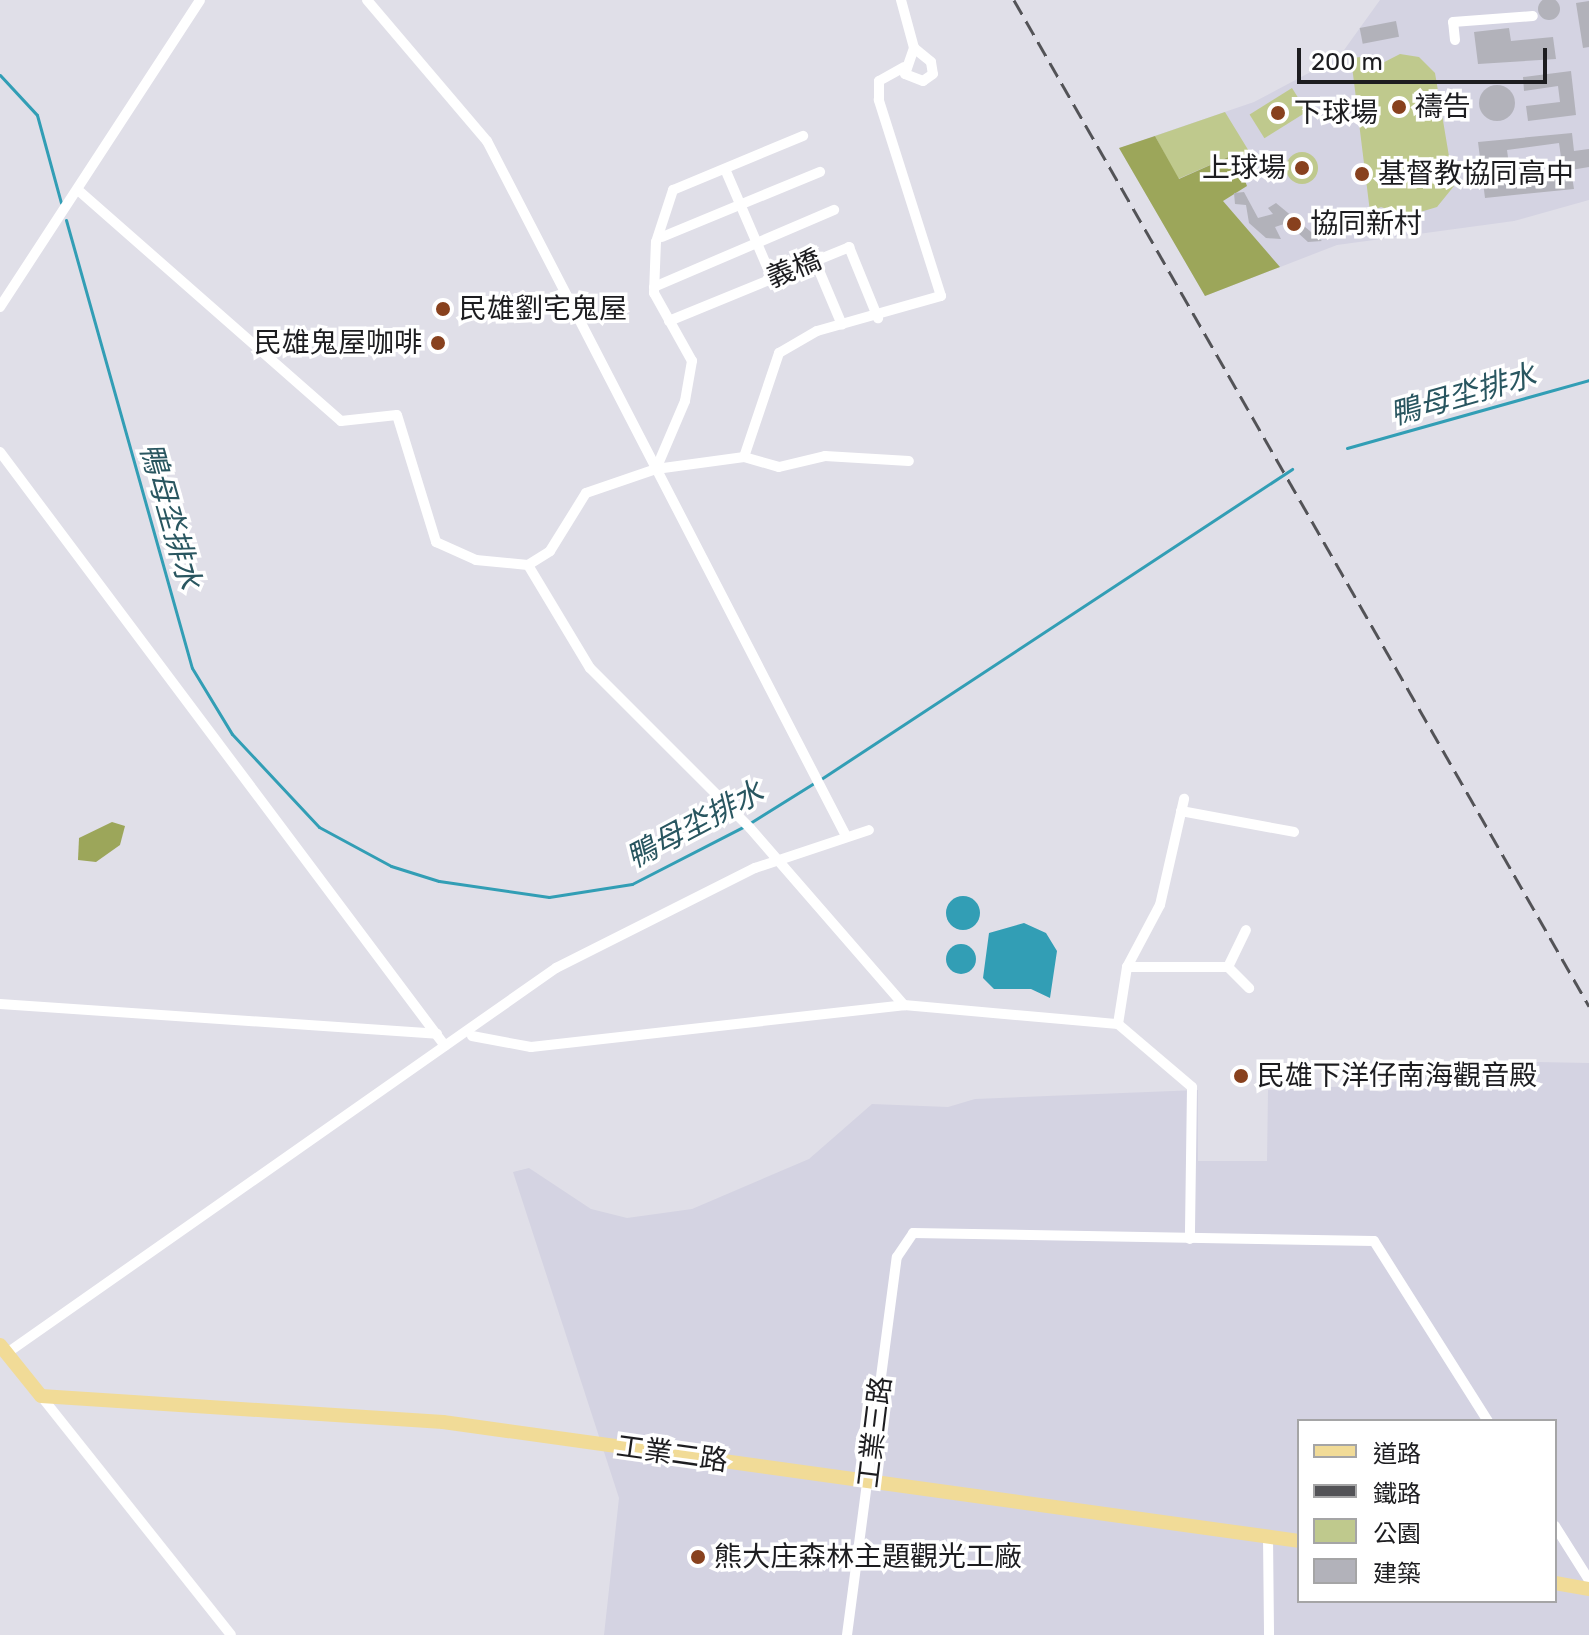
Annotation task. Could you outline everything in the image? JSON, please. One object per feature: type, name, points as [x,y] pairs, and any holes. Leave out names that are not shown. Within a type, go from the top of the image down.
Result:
[{"type":"main road","points":[[3,1349],[41,1396]]},
{"type":"main road","name":"工業二路","points":[[41,1396],[443,1422],[1297,1541]]},
{"type":"main road","points":[[1557,1583],[1589,1589]]},
{"type":"street","points":[[367,0],[487,141],[846,836]]},
{"type":"street","points":[[901,0],[914,48],[933,74],[916,82],[904,67]]},
{"type":"street","points":[[0,307],[198,2]]},
{"type":"street","points":[[1455,40],[1453,22],[1533,16]]},
{"type":"street","points":[[744,457],[779,353],[842,325],[878,318],[942,290],[889,149],[879,100],[879,81],[904,67],[914,48]]},
{"type":"street","points":[[656,469],[692,378],[692,361],[654,287],[660,238],[673,190],[803,136]]},
{"type":"street","points":[[725,169],[772,278]]},
{"type":"street","points":[[660,238],[820,172]]},
{"type":"street","points":[[78,190],[341,421],[397,415],[436,542],[476,560],[528,565],[550,551],[586,493],[656,469],[744,457],[779,467],[825,456],[909,461]]},
{"type":"street","name":"義橋","points":[[654,287],[834,210]]},
{"type":"street","name":"義橋","points":[[669,321],[849,247],[878,318]]},
{"type":"street","points":[[815,261],[842,325]]},
{"type":"street","points":[[0,452],[445,1046]]},
{"type":"street","points":[[528,565],[590,668],[750,828],[904,1005]]},
{"type":"street","points":[[1118,1024],[1127,967],[1160,905],[1184,799]]},
{"type":"street","points":[[1181,811],[1294,832]]},
{"type":"street","points":[[3,1349],[582,954],[778,860],[869,830]]},
{"type":"street","points":[[1228,967],[1246,930]]},
{"type":"street","points":[[1127,967],[1228,967],[1249,988]]},
{"type":"street","points":[[0,1004],[437,1034]]},
{"type":"street","points":[[472,1036],[531,1047],[904,1005],[1118,1024],[1192,1087],[1190,1239],[1374,1241],[1487,1419]]},
{"type":"street","name":"工業三路","points":[[847,1635],[897,1257],[913,1233],[1190,1239]]},
{"type":"street","points":[[41,1396],[231,1635]]},
{"type":"street","points":[[1557,1529],[1589,1580]]},
{"type":"street","points":[[1268,1536],[1269,1635]]},
{"type":"shaded area","name":"基督教協同高中","points":[[1380,0],[1589,0],[1589,200],[1514,221],[1337,245],[1205,296],[1119,148],[1254,102],[1339,57]]},
{"type":"shaded area","points":[[1493,1061],[1589,1063],[1589,1635],[604,1635],[619,1498],[513,1172],[529,1168],[591,1209],[627,1218],[692,1209],[809,1159],[872,1104],[948,1107],[975,1099],[1198,1090],[1198,1161],[1267,1161],[1268,1090],[1352,1086],[1382,1092],[1390,1082],[1485,1071]]},
{"type":"green space","points":[[1400,54],[1419,57],[1435,73],[1454,186],[1437,207],[1407,216],[1381,207],[1370,212],[1351,58],[1361,57],[1363,73]]},
{"type":"green space","name":"下球場","points":[[1292,88],[1307,112],[1264,138],[1250,114]]},
{"type":"green space","points":[[1225,112],[1258,166],[1248,173],[1235,154],[1178,179],[1155,136]]},
{"type":"green space","points":[[1155,136],[1179,179],[1235,154],[1247,186],[1223,201],[1280,267],[1205,296],[1119,148]]},
{"type":"green space","name":"上球場","points":[[1302,152],[1313,157],[1318,168],[1313,179],[1302,184],[1291,179],[1286,168],[1291,157]]},
{"type":"green space","points":[[112,822],[125,826],[120,845],[96,862],[78,860],[79,838]]},
{"type":"water","points":[[963,896],[975,901],[980,913],[975,925],[963,930],[951,925],[946,913],[951,901]]},
{"type":"water","points":[[1024,923],[1046,933],[1057,951],[1050,998],[1031,989],[994,989],[983,978],[989,933]]},
{"type":"water","points":[[961,944],[972,948],[976,959],[972,970],[961,974],[950,970],[946,959],[950,948]]},
{"type":"building","points":[[1553,-1],[1559,5],[1557,17],[1549,20],[1541,17],[1538,9],[1541,1]]},
{"type":"building","points":[[1589,1],[1589,47],[1583,48],[1576,3]]},
{"type":"building","points":[[1396,21],[1399,37],[1363,44],[1360,28]]},
{"type":"building","points":[[1509,28],[1511,41],[1553,37],[1556,59],[1478,64],[1474,32]]},
{"type":"building","points":[[1571,71],[1576,115],[1528,121],[1526,106],[1560,102],[1558,86],[1524,91],[1523,77]]},
{"type":"building","points":[[1497,85],[1510,90],[1515,103],[1510,116],[1497,121],[1484,116],[1479,103],[1484,90]]},
{"type":"building","points":[[1572,133],[1574,151],[1589,149],[1589,167],[1571,170],[1574,189],[1485,198],[1478,142]],"holes":[[[1559,143],[1563,172],[1511,179],[1507,150]]]},
{"type":"building","points":[[1244,192],[1258,218],[1273,214],[1268,208],[1276,203],[1322,241],[1308,242],[1287,223],[1275,227],[1281,239],[1266,238],[1249,223],[1246,205],[1235,204],[1234,193]]},
{"type":"waterway","name":"鴨母坔排水","points":[[0,75],[37,115],[61,203]]},
{"type":"waterway","name":"鴨母坔排水","points":[[66,220],[192,668],[232,734],[319,827],[391,866],[439,881],[549,897],[632,884],[743,827]]},
{"type":"waterway","name":"鴨母坔排水","points":[[1347,448],[1589,380]]},
{"type":"waterway","name":"鴨母坔排水","points":[[821,779],[1292,469]]},
{"type":"waterway","name":"鴨母坔排水","points":[[750,823],[814,783]]},
{"type":"railway","points":[[1014,0],[1589,1006]]},
{"type":"place","name":"禱告","points":[[1399,107]]},
{"type":"place","name":"下球場","points":[[1278,113]]},
{"type":"place","name":"上球場","points":[[1302,168]]},
{"type":"place","name":"基督教協同高中","points":[[1362,174]]},
{"type":"place","name":"協同新村","points":[[1294,224]]},
{"type":"place","name":"民雄劉宅鬼屋","points":[[443,309]]},
{"type":"place","name":"民雄鬼屋咖啡","points":[[438,343]]},
{"type":"place","name":"民雄下洋仔南海觀音殿","points":[[1241,1076]]},
{"type":"place","name":"熊大庄森林主題觀光工廠","points":[[698,1557]]}]
